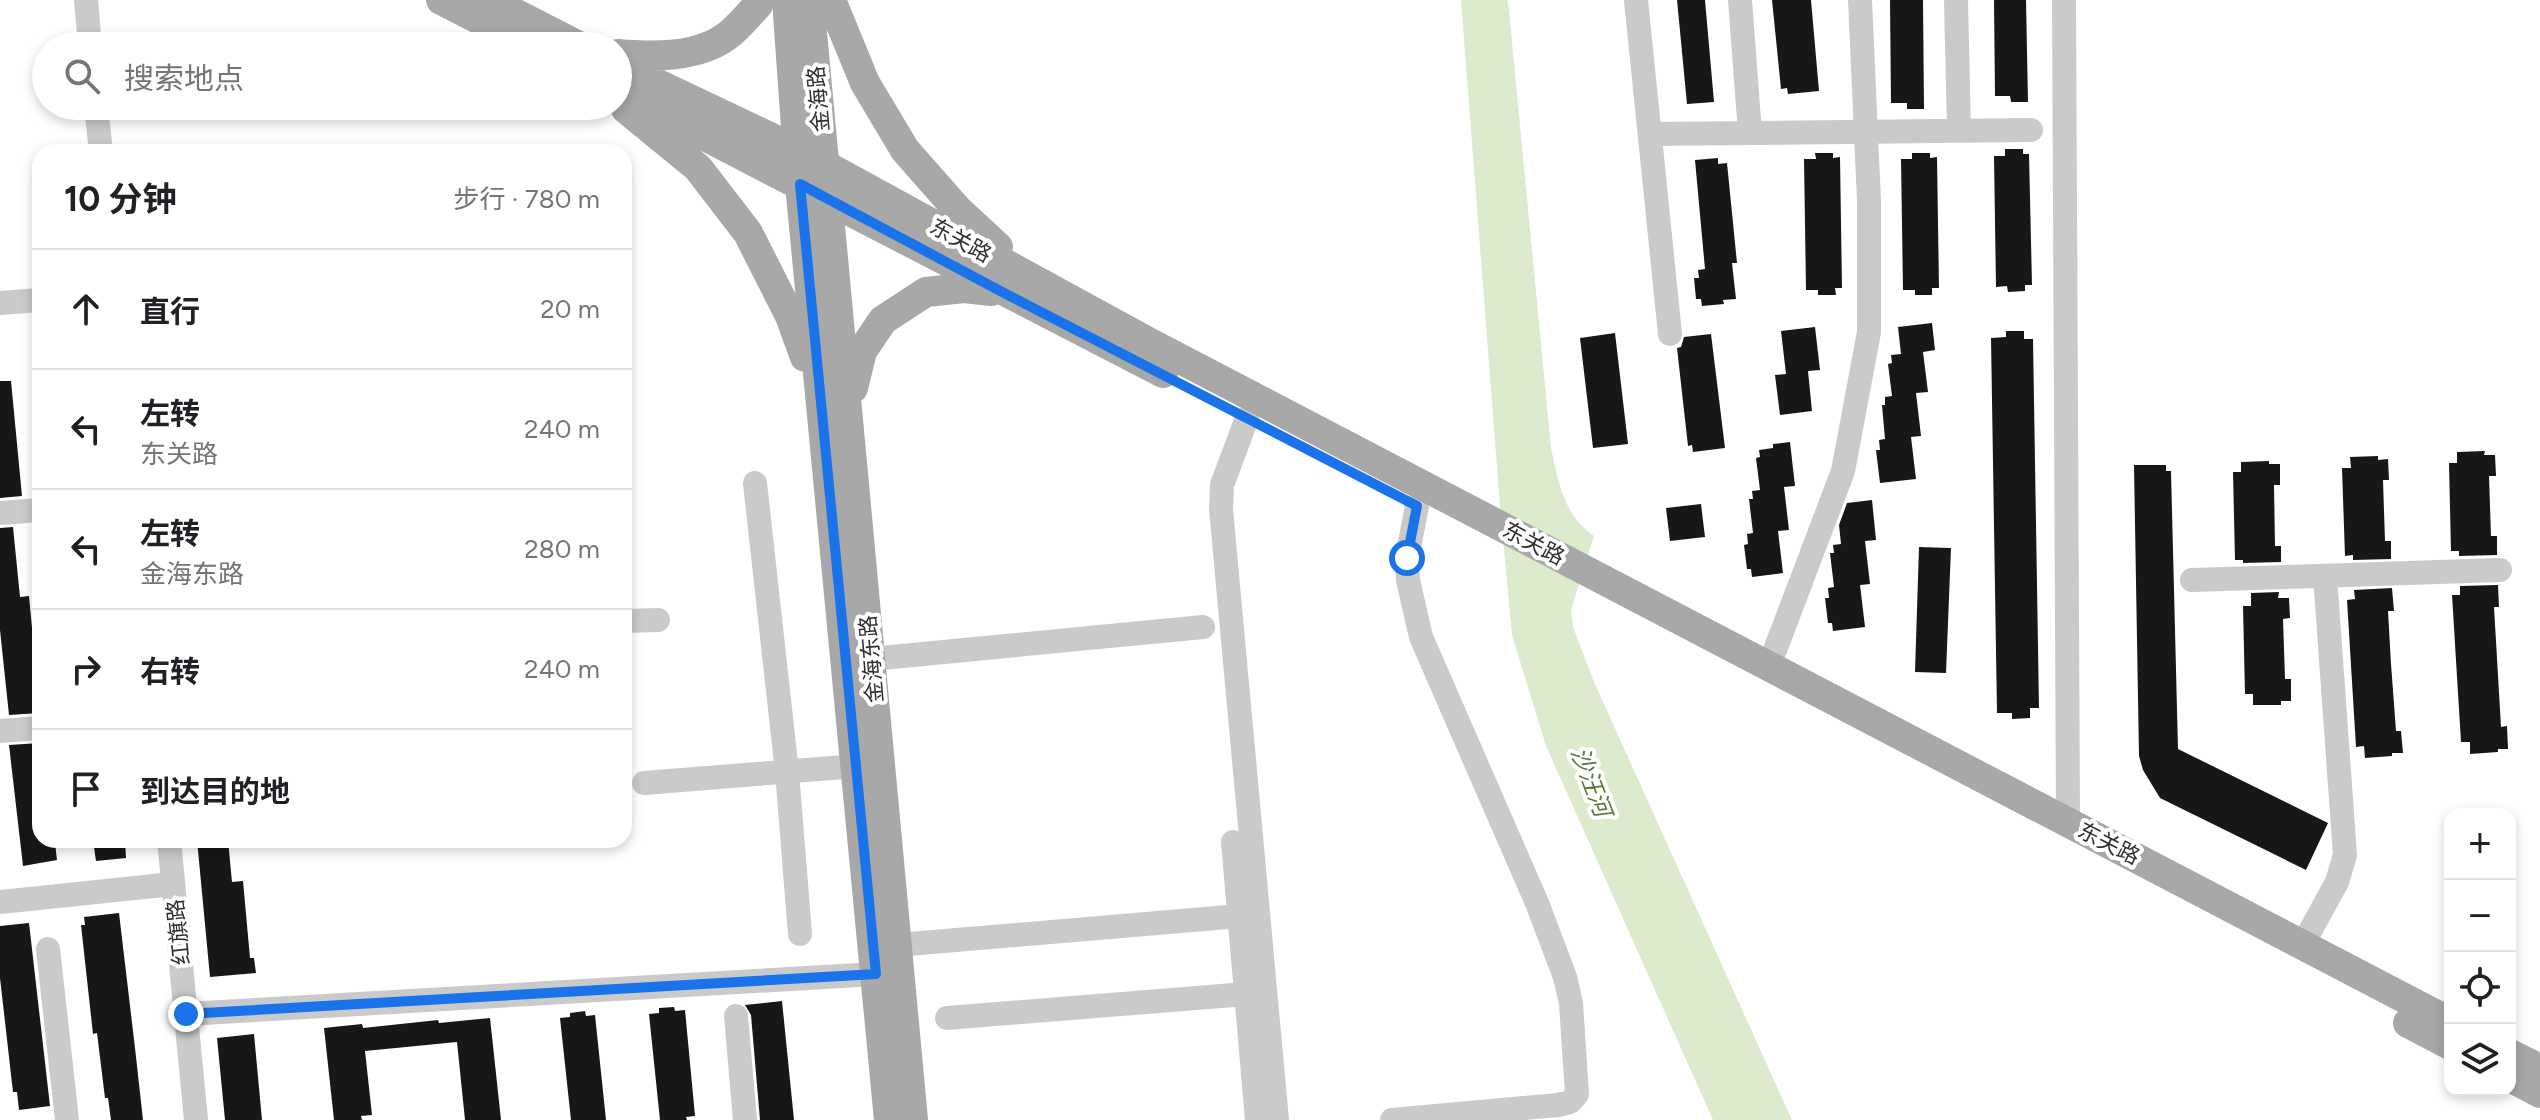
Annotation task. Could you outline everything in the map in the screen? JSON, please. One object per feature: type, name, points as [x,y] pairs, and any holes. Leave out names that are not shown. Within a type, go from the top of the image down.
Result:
[{"type":"main road","points":[[441,0],[504,32]]},
{"type":"main road","points":[[489,0],[552,32]]},
{"type":"main road","points":[[632,55],[687,54],[726,37],[758,5],[759,0]]},
{"type":"main road","name":"金海路","points":[[787,0],[811,157],[827,198]]},
{"type":"main road","name":"金海路","points":[[800,184],[811,157],[809,0]]},
{"type":"main road","points":[[831,0],[865,83],[905,150],[957,209],[1032,279]]},
{"type":"main road","name":"东关路","points":[[632,72],[811,157],[1148,342],[2444,1019]]},
{"type":"main road","name":"东关路","points":[[632,98],[2444,1042]]},
{"type":"main road","points":[[632,114],[698,168],[748,233],[834,409]]},
{"type":"main road","name":"金海东路","points":[[800,184],[871,659],[913,1120]]},
{"type":"main road","name":"金海东路","points":[[827,198],[834,409],[857,766],[889,1120]]},
{"type":"main road","points":[[834,409],[862,351],[883,320],[926,292],[964,288],[1004,293]]},
{"type":"main road","points":[[2516,1057],[2540,1069]]},
{"type":"main road","points":[[2516,1080],[2540,1093]]},
{"type":"street","points":[[86,0],[89,32]]},
{"type":"street","points":[[1636,0],[1670,334]]},
{"type":"street","points":[[1740,0],[1750,133]]},
{"type":"street","points":[[1769,666],[1843,471],[1869,332],[1860,0]]},
{"type":"street","points":[[1956,0],[1959,131]]},
{"type":"street","points":[[2064,0],[2068,821]]},
{"type":"street","points":[[98,120],[100,144]]},
{"type":"street","points":[[1650,134],[2031,130]]},
{"type":"street","points":[[0,303],[32,301]]},
{"type":"street","points":[[1247,418],[1222,485],[1221,509],[1277,1120]]},
{"type":"street","points":[[755,483],[787,772],[800,934]]},
{"type":"street","points":[[1392,1120],[1558,1105],[1570,1102],[1577,1094],[1571,1003],[1565,977],[1537,903],[1421,637],[1408,580],[1407,558],[1417,506]]},
{"type":"street","points":[[0,513],[32,511]]},
{"type":"street","points":[[2192,580],[2500,570]]},
{"type":"street","points":[[2303,944],[2337,882],[2345,855],[2325,576]]},
{"type":"street","points":[[632,621],[658,620]]},
{"type":"street","points":[[871,659],[1203,627]]},
{"type":"street","points":[[0,731],[32,729]]},
{"type":"street","points":[[644,783],[857,766]]},
{"type":"street","points":[[1233,842],[1257,1120]]},
{"type":"street","name":"红旗路","points":[[170,848],[196,1120]]},
{"type":"street","points":[[0,902],[173,884]]},
{"type":"street","points":[[897,945],[1240,916]]},
{"type":"street","points":[[48,949],[67,1120]]},
{"type":"street","points":[[186,1014],[876,974]]},
{"type":"street","points":[[947,1018],[1246,994]]},
{"type":"street","points":[[736,1016],[745,1120]]},
{"type":"water","name":"沙汪河","points":[[1461,0],[1508,0],[1551,448],[1569,508],[1594,536],[1571,610],[1573,627],[1594,682],[1792,1120],[1713,1120],[1546,746],[1512,635]]},
{"type":"building","points":[[1677,0],[1705,0],[1714,102],[1687,104]]},
{"type":"building","points":[[1772,0],[1811,0],[1819,91],[1788,94],[1787,88],[1781,89]]},
{"type":"building","points":[[1890,0],[1923,0],[1924,109],[1907,109],[1907,103],[1891,103]]},
{"type":"building","points":[[1994,0],[2026,0],[2028,102],[2011,102],[2010,96],[1995,96]]},
{"type":"building","points":[[2005,149],[2023,149],[2023,154],[2029,154],[2032,285],[2025,285],[2025,291],[2008,292],[2007,286],[1996,287],[1994,156],[2005,156]]},
{"type":"building","points":[[1815,153],[1833,153],[1833,158],[1840,157],[1842,288],[1835,288],[1836,295],[1818,295],[1818,290],[1806,290],[1804,159],[1816,159]]},
{"type":"building","points":[[1912,153],[1930,153],[1930,158],[1937,157],[1939,288],[1932,288],[1932,295],[1915,295],[1915,290],[1903,290],[1901,159],[1912,159]]},
{"type":"building","points":[[1718,158],[1718,164],[1727,163],[1737,263],[1732,263],[1736,299],[1723,300],[1724,304],[1702,306],[1701,299],[1696,299],[1694,278],[1699,278],[1698,270],[1705,269],[1695,160]]},
{"type":"building","points":[[1932,323],[1935,350],[1923,352],[1928,392],[1916,393],[1921,436],[1911,437],[1916,479],[1880,483],[1876,450],[1880,450],[1879,440],[1885,439],[1882,405],[1885,405],[1885,397],[1892,396],[1888,364],[1892,363],[1891,355],[1901,354],[1898,327]]},
{"type":"building","points":[[1815,327],[1820,370],[1808,371],[1812,411],[1780,415],[1775,375],[1786,374],[1781,331]]},
{"type":"building","points":[[2006,331],[2024,331],[2024,339],[2033,339],[2039,708],[2030,708],[2030,718],[2012,719],[2012,713],[1997,713],[1991,338],[2006,337]]},
{"type":"building","points":[[1615,333],[1628,444],[1593,448],[1580,338]]},
{"type":"building","points":[[1711,334],[1725,448],[1693,452],[1692,445],[1688,446],[1677,348],[1681,347],[1684,337]]},
{"type":"building","points":[[0,381],[11,381],[22,496],[0,498]]},
{"type":"building","points":[[1790,442],[1795,486],[1784,487],[1789,530],[1778,531],[1783,573],[1752,577],[1751,569],[1747,569],[1744,545],[1748,544],[1747,534],[1753,533],[1749,499],[1753,499],[1752,491],[1760,490],[1756,458],[1760,457],[1759,450]]},
{"type":"building","points":[[2485,451],[2484,455],[2495,455],[2496,476],[2489,476],[2491,536],[2497,536],[2497,555],[2459,556],[2459,551],[2451,551],[2449,463],[2457,463],[2457,452]]},
{"type":"building","points":[[2378,456],[2378,460],[2388,459],[2389,480],[2383,480],[2385,541],[2391,541],[2391,559],[2353,560],[2353,555],[2345,556],[2342,468],[2351,468],[2350,457]]},
{"type":"building","points":[[2269,461],[2269,464],[2280,464],[2280,485],[2274,485],[2275,546],[2281,546],[2281,562],[2243,563],[2243,560],[2235,560],[2233,472],[2241,472],[2241,462]]},
{"type":"building","points":[[2134,465],[2166,465],[2166,471],[2171,471],[2178,749],[2328,823],[2306,870],[2160,798],[2143,770],[2139,756]]},
{"type":"building","points":[[1872,500],[1876,540],[1865,541],[1870,584],[1860,585],[1865,627],[1833,631],[1832,623],[1828,623],[1825,598],[1829,598],[1828,588],[1834,587],[1830,553],[1834,553],[1833,545],[1841,544],[1839,525],[1847,503]]},
{"type":"building","points":[[1701,504],[1705,537],[1670,541],[1666,508]]},
{"type":"building","points":[[13,527],[20,597],[29,596],[32,714],[9,715],[0,630],[0,528]]},
{"type":"building","points":[[1919,547],[1951,548],[1946,673],[1915,672]]},
{"type":"building","points":[[2498,585],[2499,607],[2494,607],[2501,727],[2507,726],[2508,749],[2470,754],[2470,742],[2461,742],[2452,595],[2460,595],[2460,586]]},
{"type":"building","points":[[2392,588],[2394,611],[2388,611],[2391,664],[2396,731],[2401,731],[2403,753],[2365,758],[2364,746],[2356,747],[2347,600],[2355,599],[2354,590]]},
{"type":"building","points":[[2279,592],[2278,598],[2289,598],[2290,618],[2283,619],[2285,679],[2291,679],[2291,701],[2281,701],[2281,705],[2253,705],[2253,694],[2245,694],[2243,606],[2251,606],[2251,593]]},
{"type":"building","points":[[32,744],[32,848],[56,848],[57,860],[23,866],[9,745]]},
{"type":"building","points":[[94,848],[125,848],[126,858],[96,861]]},
{"type":"building","points":[[198,848],[229,848],[232,882],[243,881],[250,958],[254,958],[256,973],[210,977]]},
{"type":"building","points":[[119,913],[143,1120],[111,1120],[108,1098],[105,1098],[97,1033],[93,1034],[81,925],[85,925],[84,917]]},
{"type":"building","points":[[29,923],[50,1106],[19,1110],[17,1092],[13,1092],[0,978],[0,926]]},
{"type":"building","points":[[782,1001],[794,1120],[760,1120],[751,1015],[745,1005]]},
{"type":"building","points":[[674,1007],[675,1011],[685,1010],[695,1116],[686,1117],[687,1120],[660,1120],[649,1014],[659,1013],[659,1008]]},
{"type":"building","points":[[585,1011],[586,1016],[595,1015],[606,1120],[571,1120],[560,1018]]},
{"type":"building","points":[[490,1018],[501,1120],[465,1120],[457,1042],[365,1051],[372,1115],[361,1116],[362,1120],[334,1120],[324,1028]]},
{"type":"building","points":[[254,1034],[262,1120],[225,1120],[217,1038]]},
{"type":"route","points":[[186,1014],[876,974],[800,184],[1417,506],[1407,558]]}]
